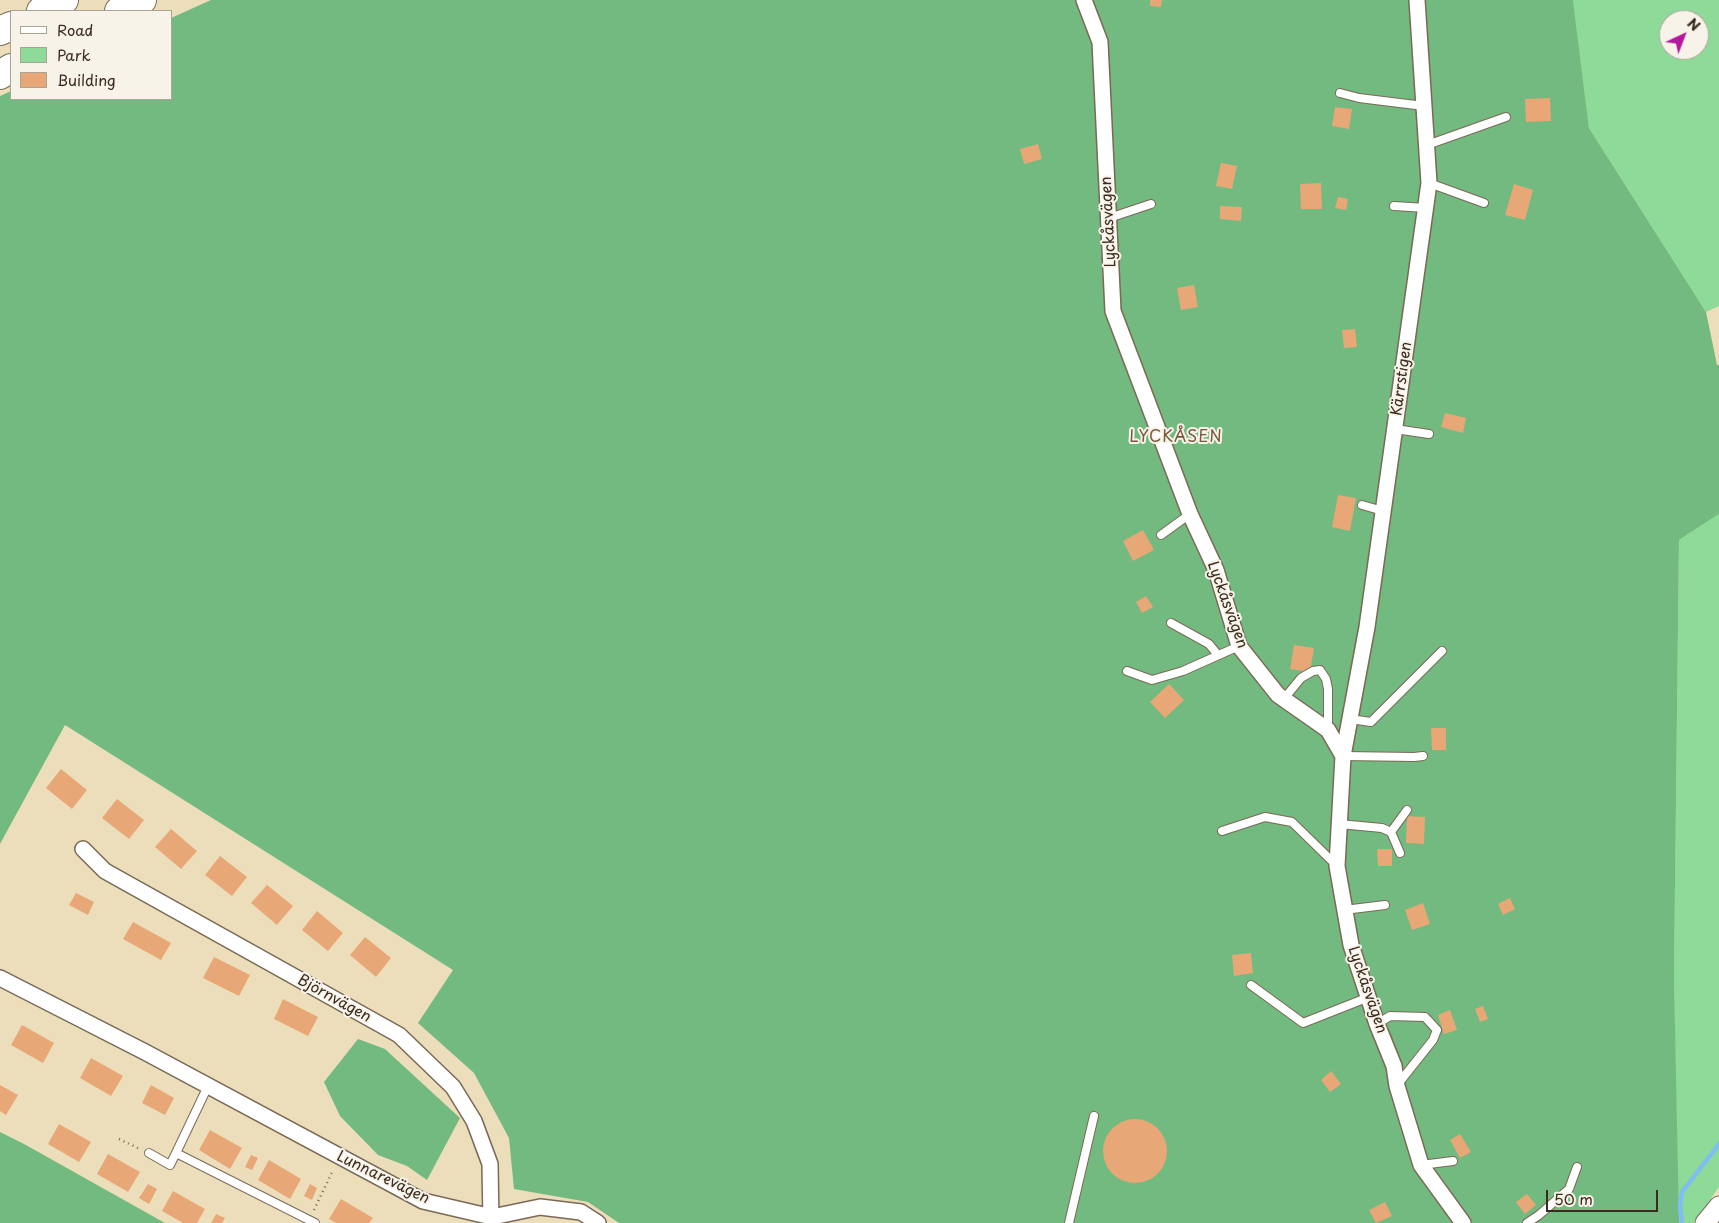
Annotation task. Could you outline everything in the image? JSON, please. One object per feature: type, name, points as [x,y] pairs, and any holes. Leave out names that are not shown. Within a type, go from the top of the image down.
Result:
[{"type":"highway","points":[[43,10],[64,0]]},
{"type":"highway","points":[[121,10],[142,0]]},
{"type":"street","name":"Lyckåsvägen","points":[[1084,0],[1100,42],[1113,311],[1190,514],[1216,570],[1239,646],[1283,700],[1328,730],[1343,756],[1337,866],[1350,944],[1377,1024],[1394,1066],[1397,1086],[1422,1165],[1463,1223]]},
{"type":"street","name":"Kärrstigen","points":[[1343,756],[1367,628],[1429,182],[1417,0]]},
{"type":"street","name":"Björnvägen","points":[[83,849],[105,871],[400,1035],[453,1086],[474,1121],[490,1164],[491,1220]]},
{"type":"street","name":"Lunnarevägen","points":[[0,978],[423,1201],[491,1220],[540,1207],[581,1212],[598,1223]]},
{"type":"street","points":[[1705,1223],[1719,1206]]},
{"type":"lane","points":[[1340,93],[1359,98],[1424,106]]},
{"type":"lane","points":[[1427,145],[1506,116]]},
{"type":"lane","points":[[1429,182],[1484,202]]},
{"type":"lane","points":[[1109,218],[1152,204]]},
{"type":"lane","points":[[1394,206],[1426,208]]},
{"type":"lane","points":[[1395,429],[1429,434]]},
{"type":"lane","points":[[1362,505],[1384,511]]},
{"type":"lane","points":[[1161,535],[1190,514]]},
{"type":"lane","points":[[1171,623],[1209,644],[1218,655]]},
{"type":"lane","points":[[1127,671],[1152,680],[1183,671],[1239,646]]},
{"type":"lane","points":[[1350,719],[1371,722],[1442,651]]},
{"type":"lane","points":[[1283,700],[1301,678],[1313,671],[1320,670],[1326,678],[1328,689],[1328,730]]},
{"type":"lane","points":[[1343,756],[1414,758],[1423,756]]},
{"type":"lane","points":[[1391,832],[1407,810]]},
{"type":"lane","points":[[1222,830],[1265,817],[1292,822],[1337,866]]},
{"type":"lane","points":[[1339,824],[1382,828],[1391,832],[1400,853]]},
{"type":"lane","points":[[1344,910],[1384,905]]},
{"type":"lane","points":[[1250,985],[1303,1023],[1369,998]]},
{"type":"lane","points":[[1377,1024],[1390,1016],[1425,1017],[1437,1030],[1433,1040],[1397,1086]]},
{"type":"lane","points":[[149,1153],[170,1165],[208,1086]]},
{"type":"lane","points":[[1069,1223],[1094,1116]]},
{"type":"lane","points":[[176,1154],[312,1222]]},
{"type":"lane","points":[[1422,1165],[1453,1161]]},
{"type":"lane","points":[[1527,1223],[1569,1189],[1577,1167]]},
{"type":"path","points":[[119,1139],[149,1153]]},
{"type":"path","points":[[312,1222],[339,1157]]},
{"type":"green space","points":[[211,0],[1573,0],[1589,128],[1706,312],[1717,365],[1719,365],[1719,514],[1679,540],[1674,975],[1679,1223],[619,1223],[588,1202],[514,1189],[509,1138],[474,1073],[418,1023],[453,970],[65,725],[0,844],[0,96],[10,91],[10,100],[172,100],[172,18]]},
{"type":"green space","points":[[1573,0],[1719,0],[1719,306],[1706,312],[1589,128]]},
{"type":"green space","points":[[1719,514],[1719,1187],[1694,1223],[1678,1223],[1674,975],[1679,540]]},
{"type":"green space","points":[[358,1039],[385,1049],[460,1118],[427,1180],[407,1166],[378,1155],[340,1116],[324,1082]]},
{"type":"green space","points":[[0,1132],[24,1144],[165,1223],[0,1223]]},
{"type":"building","points":[[1150,0],[1162,0],[1161,7],[1150,6]]},
{"type":"building","points":[[1550,98],[1551,121],[1526,122],[1525,99]]},
{"type":"building","points":[[1335,107],[1352,109],[1349,129],[1332,126]]},
{"type":"building","points":[[1038,144],[1042,159],[1024,164],[1020,149]]},
{"type":"building","points":[[1221,163],[1237,166],[1232,189],[1216,186]]},
{"type":"building","points":[[1321,183],[1322,209],[1301,209],[1300,184]]},
{"type":"building","points":[[1514,184],[1533,190],[1525,220],[1505,215]]},
{"type":"building","points":[[1338,197],[1348,199],[1346,210],[1335,208]]},
{"type":"building","points":[[1220,206],[1242,207],[1241,221],[1220,219]]},
{"type":"building","points":[[1194,285],[1198,307],[1181,310],[1177,288]]},
{"type":"building","points":[[1355,329],[1357,347],[1344,348],[1342,330]]},
{"type":"building","points":[[1445,413],[1466,418],[1463,433],[1441,427]]},
{"type":"building","points":[[1338,495],[1356,498],[1350,531],[1332,527]]},
{"type":"building","points":[[1143,530],[1154,550],[1133,561],[1123,541]]},
{"type":"building","points":[[1146,596],[1153,607],[1142,613],[1136,602]]},
{"type":"building","points":[[1294,645],[1314,648],[1310,672],[1290,669]]},
{"type":"building","points":[[1169,684],[1184,700],[1165,718],[1150,702]]},
{"type":"building","points":[[1431,728],[1446,728],[1446,750],[1432,750]]},
{"type":"building","points":[[61,769],[87,790],[72,809],[46,788]]},
{"type":"building","points":[[117,799],[144,820],[129,839],[102,818]]},
{"type":"building","points":[[1407,816],[1425,817],[1424,844],[1406,843]]},
{"type":"building","points":[[171,829],[197,851],[181,869],[155,847]]},
{"type":"building","points":[[1377,849],[1392,849],[1392,866],[1378,866]]},
{"type":"building","points":[[220,856],[247,877],[232,896],[205,875]]},
{"type":"building","points":[[267,885],[293,906],[277,925],[251,903]]},
{"type":"building","points":[[76,893],[94,902],[88,915],[69,905]]},
{"type":"building","points":[[1510,898],[1515,909],[1503,915],[1498,904]]},
{"type":"building","points":[[1423,903],[1430,924],[1412,930],[1405,910]]},
{"type":"building","points":[[317,911],[343,933],[328,951],[302,930]]},
{"type":"building","points":[[133,922],[171,943],[161,960],[123,939]]},
{"type":"building","points":[[365,937],[391,958],[376,977],[350,955]]},
{"type":"building","points":[[1251,953],[1253,973],[1234,976],[1232,955]]},
{"type":"building","points":[[214,957],[250,975],[239,996],[203,978]]},
{"type":"building","points":[[283,999],[318,1017],[308,1036],[274,1019]]},
{"type":"building","points":[[1483,1006],[1488,1019],[1480,1022],[1475,1009]]},
{"type":"building","points":[[1450,1010],[1457,1030],[1444,1034],[1438,1015]]},
{"type":"building","points":[[22,1025],[54,1043],[43,1063],[11,1045]]},
{"type":"building","points":[[91,1058],[123,1076],[111,1096],[80,1078]]},
{"type":"building","points":[[1331,1071],[1341,1084],[1330,1092],[1321,1080]]},
{"type":"building","points":[[0,1085],[18,1095],[6,1115],[0,1111]]},
{"type":"building","points":[[151,1085],[174,1098],[165,1115],[142,1103]]},
{"type":"building","points":[[1135,1119],[1147,1121],[1158,1128],[1165,1139],[1167,1151],[1165,1163],[1158,1174],[1147,1181],[1135,1183],[1123,1181],[1112,1174],[1105,1163],[1103,1151],[1105,1139],[1112,1128],[1123,1121]]},
{"type":"building","points":[[59,1124],[91,1142],[79,1162],[48,1144]]},
{"type":"building","points":[[210,1130],[242,1148],[230,1169],[199,1150]]},
{"type":"building","points":[[1460,1134],[1471,1152],[1460,1158],[1450,1140]]},
{"type":"building","points":[[108,1154],[140,1172],[128,1192],[97,1174]]},
{"type":"building","points":[[251,1155],[258,1158],[252,1170],[245,1167]]},
{"type":"building","points":[[269,1160],[301,1179],[290,1199],[258,1180]]},
{"type":"building","points":[[148,1184],[157,1189],[149,1204],[139,1198]]},
{"type":"building","points":[[310,1184],[317,1188],[312,1200],[304,1196]]},
{"type":"building","points":[[173,1191],[205,1209],[197,1223],[183,1223],[162,1211]]},
{"type":"building","points":[[1527,1194],[1536,1205],[1525,1214],[1516,1202]]},
{"type":"building","points":[[341,1199],[373,1218],[369,1223],[336,1223],[329,1219]]},
{"type":"building","points":[[1385,1202],[1392,1216],[1376,1223],[1369,1210]]},
{"type":"building","points":[[216,1214],[225,1218],[222,1223],[211,1223]]},
{"type":"waterway","points":[[1682,1223],[1680,1206],[1682,1192],[1719,1144]]},
{"type":"district","name":"LYCKÅSEN","points":[[1176,438]]}]
